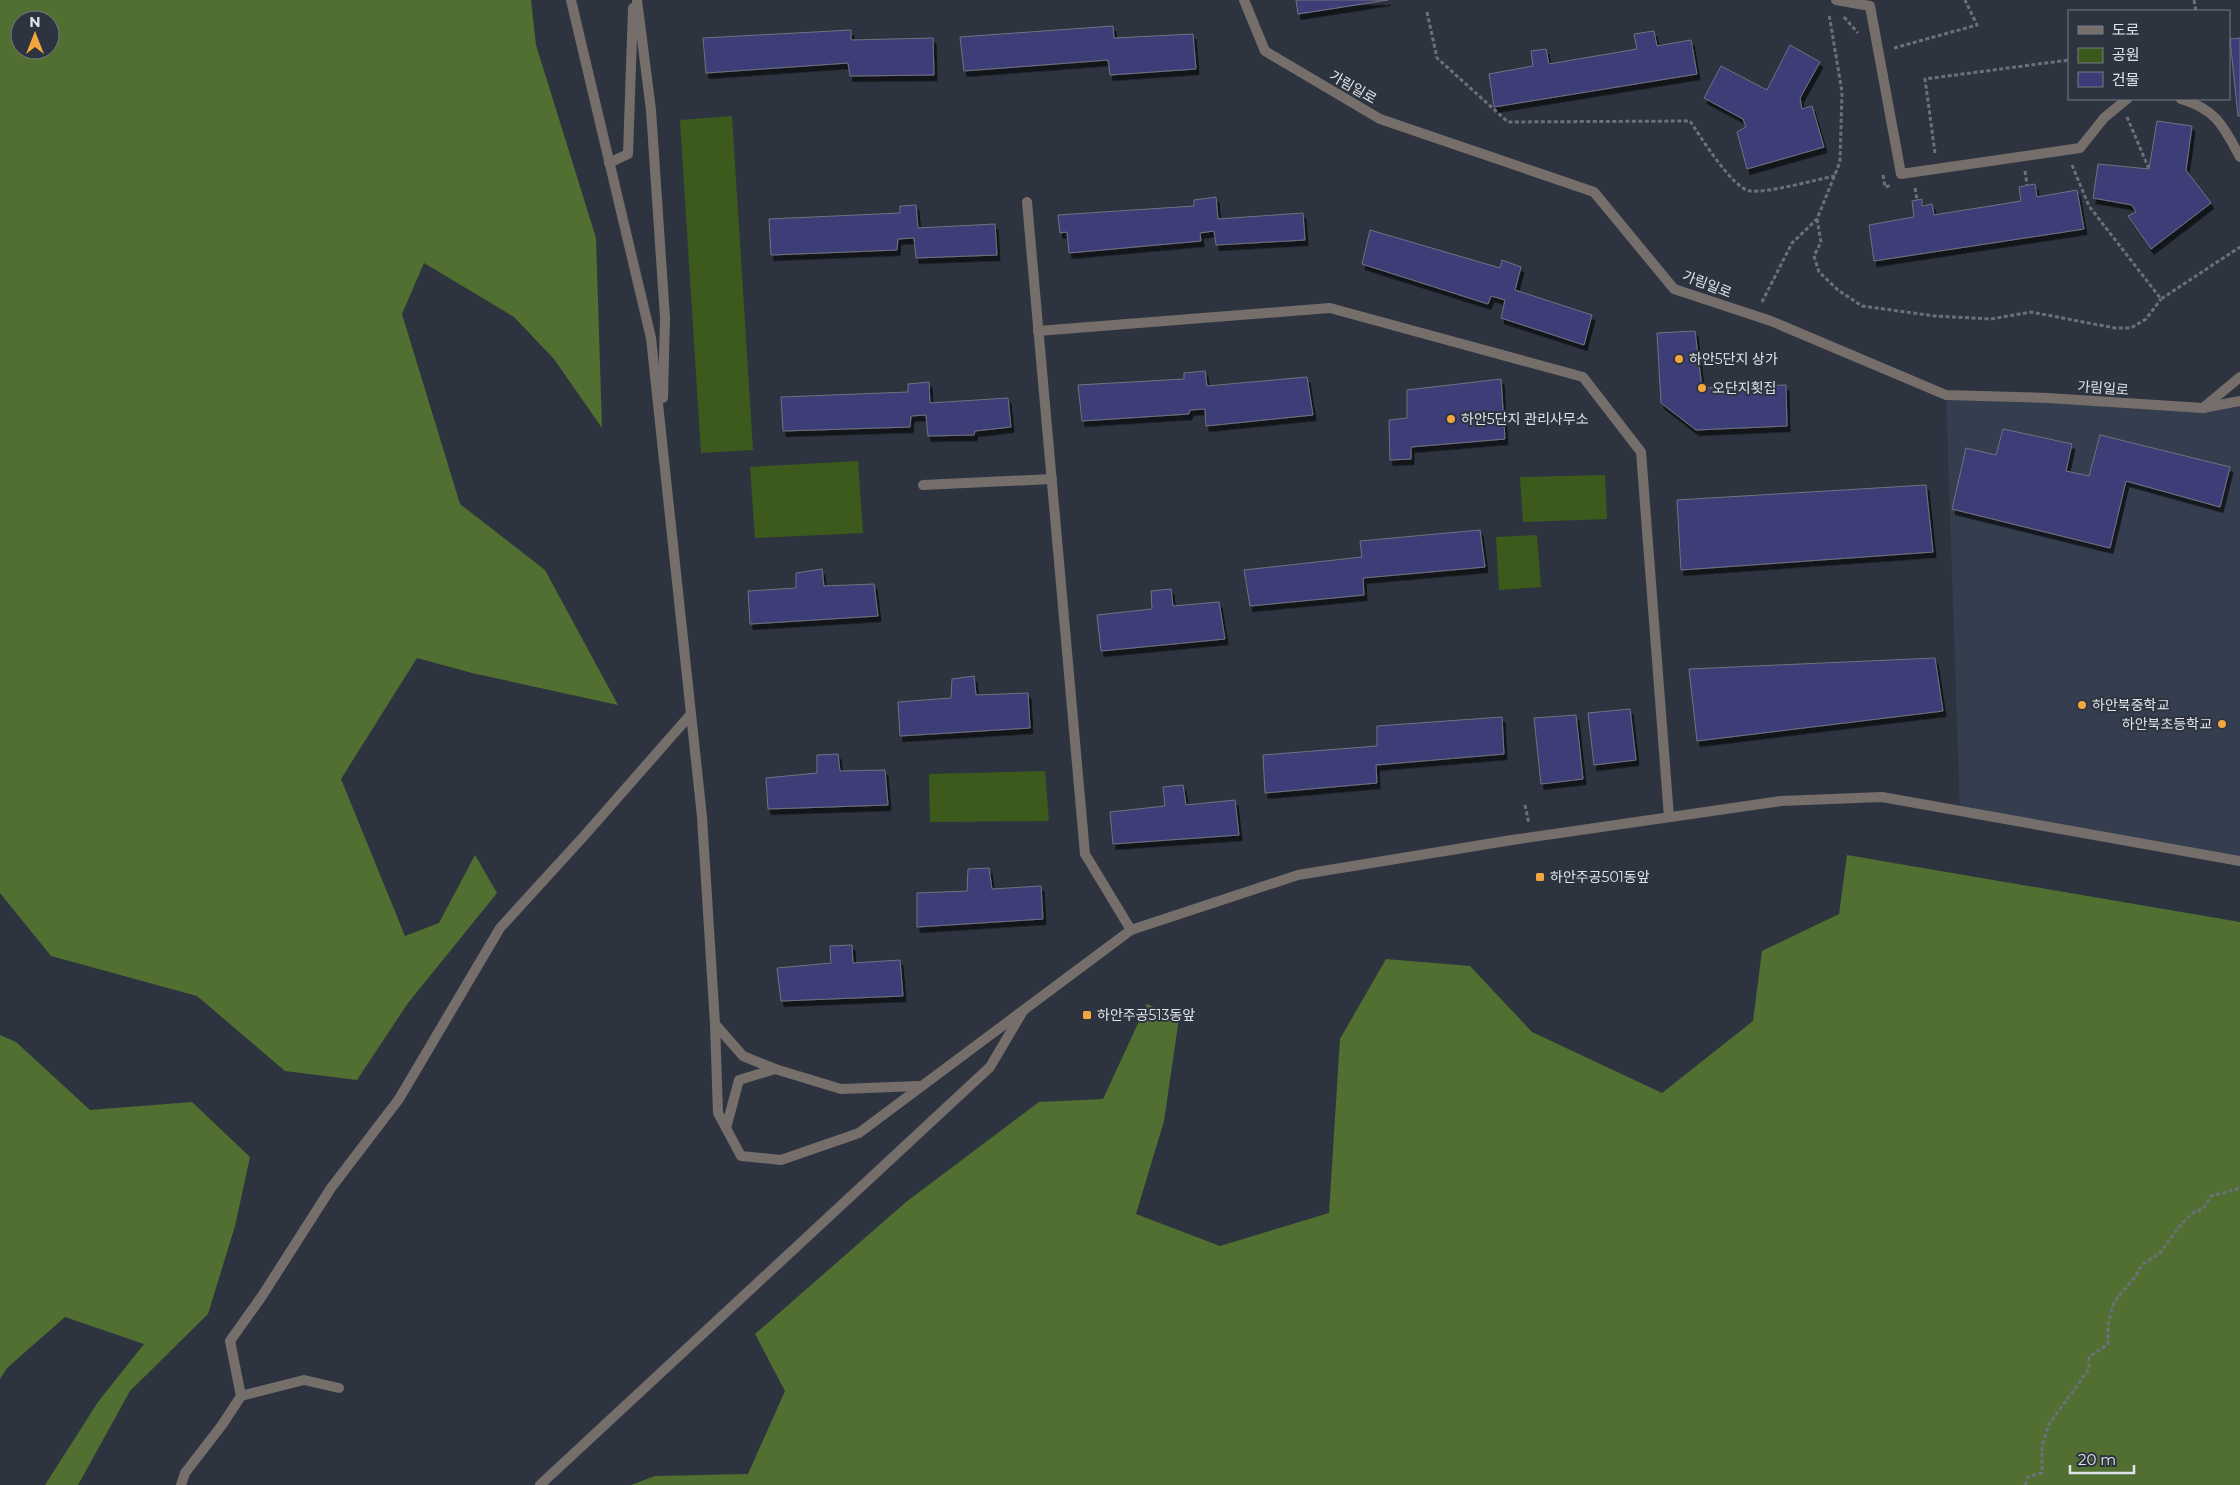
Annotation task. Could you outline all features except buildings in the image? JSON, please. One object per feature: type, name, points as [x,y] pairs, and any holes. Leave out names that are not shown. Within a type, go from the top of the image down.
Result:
[{"type":"street","points":[[571,0],[651,338],[702,817],[715,1024],[718,1113],[742,1156],[781,1160],[859,1133],[919,1086],[1131,930],[1298,875],[1512,840],[1781,801],[1882,797],[2240,861]]},
{"type":"street","points":[[609,163],[628,154],[635,0]]},
{"type":"street","points":[[635,0],[651,110],[665,318],[662,440]]},
{"type":"street","name":"가림일로","points":[[1244,0],[1264,51],[1380,119],[1594,192],[1674,289],[1755,316],[1946,395],[2048,398],[2204,408],[2240,401]]},
{"type":"street","points":[[1836,0],[1870,6],[1901,174],[2080,148],[2104,118],[2124,102]]},
{"type":"street","points":[[2184,100],[2198,104],[2223,124],[2240,157]]},
{"type":"street","points":[[1028,202],[1085,854],[1131,930]]},
{"type":"street","points":[[1038,331],[1330,308],[1583,377],[1640,452],[1669,817]]},
{"type":"street","points":[[2204,408],[2240,377]]},
{"type":"street","points":[[923,485],[1052,479]]},
{"type":"street","points":[[241,1396],[230,1341],[262,1296],[331,1188],[400,1099],[500,928],[691,714]]},
{"type":"street","points":[[540,1485],[990,1067],[1025,1008]]},
{"type":"street","points":[[715,1024],[744,1056],[775,1069],[841,1089],[919,1086]]},
{"type":"street","points":[[726,1128],[740,1080],[775,1069]]},
{"type":"street","points":[[180,1485],[185,1473],[222,1425],[241,1396],[304,1380],[339,1388]]},
{"type":"path","points":[[1878,52],[1978,24],[1965,0]]},
{"type":"path","points":[[1755,316],[1792,243],[1817,219],[1840,162],[1842,92],[1828,9]]},
{"type":"path","points":[[1427,12],[1437,58],[1508,122],[1690,121],[1709,150],[1736,182],[1748,191],[1764,190],[1835,176]]},
{"type":"path","points":[[1840,12],[1857,31],[1859,40]]},
{"type":"path","points":[[1938,169],[1924,78],[2068,60]]},
{"type":"path","points":[[2124,102],[2150,169]]},
{"type":"path","points":[[2069,159],[2089,206],[2161,299]]},
{"type":"path","points":[[1882,167],[1885,187],[1894,185]]},
{"type":"path","points":[[1817,219],[1821,242],[1814,256],[1819,272],[1838,290],[1862,306],[1935,316],[1991,319],[2031,312],[2115,328],[2131,328],[2146,319],[2161,299],[2240,247]]},
{"type":"path","points":[[2025,1485],[2028,1477],[2042,1473],[2042,1447],[2049,1424],[2089,1369],[2089,1356],[2108,1344],[2108,1325],[2114,1302],[2142,1265],[2160,1253],[2182,1223],[2194,1212],[2203,1209],[2211,1196],[2240,1188]]},
{"type":"shaded area","name":"하안북중학교","points":[[1946,395],[2203,408],[2240,401],[2240,861],[1960,811]]},
{"type":"green space","points":[[0,0],[531,0],[536,45],[596,238],[602,428],[554,359],[514,317],[424,263],[402,314],[460,504],[545,570],[618,705],[472,673],[417,658],[341,779],[405,936],[439,923],[475,855],[497,893],[408,1003],[357,1080],[285,1071],[197,996],[51,956],[0,893]]},
{"type":"green space","points":[[732,116],[753,450],[701,453],[680,120]]},
{"type":"green space","points":[[858,461],[863,533],[755,538],[750,467]]},
{"type":"green space","points":[[1605,475],[1607,519],[1523,522],[1520,477]]},
{"type":"green space","points":[[1537,535],[1541,587],[1499,590],[1496,537]]},
{"type":"green space","points":[[1045,771],[1049,821],[930,822],[929,774]]},
{"type":"green space","points":[[1847,855],[2240,922],[2240,1485],[631,1485],[655,1476],[748,1474],[785,1391],[755,1334],[906,1202],[1039,1102],[1103,1099],[1147,1004],[1179,1018],[1164,1121],[1136,1214],[1220,1246],[1329,1213],[1340,1039],[1386,959],[1470,966],[1532,1032],[1662,1093],[1753,1021],[1762,951],[1839,914]]},
{"type":"green space","points":[[0,1035],[16,1042],[90,1110],[192,1102],[250,1157],[235,1226],[208,1314],[130,1391],[78,1485],[45,1485],[98,1402],[144,1344],[65,1317],[7,1368],[0,1379]]},
{"type":"place","name":"하안5단지 상가","points":[[1679,359]]},
{"type":"place","name":"오단지횟집","points":[[1702,388]]},
{"type":"place","name":"하안5단지 관리사무소","points":[[1451,419]]},
{"type":"place","name":"하안북중학교","points":[[2082,705]]},
{"type":"place","name":"하안북초등학교","points":[[2222,724]]},
{"type":"place","name":"하안주공501동앞","points":[[1540,877]]},
{"type":"place","name":"하안주공513동앞","points":[[1087,1015]]}]
